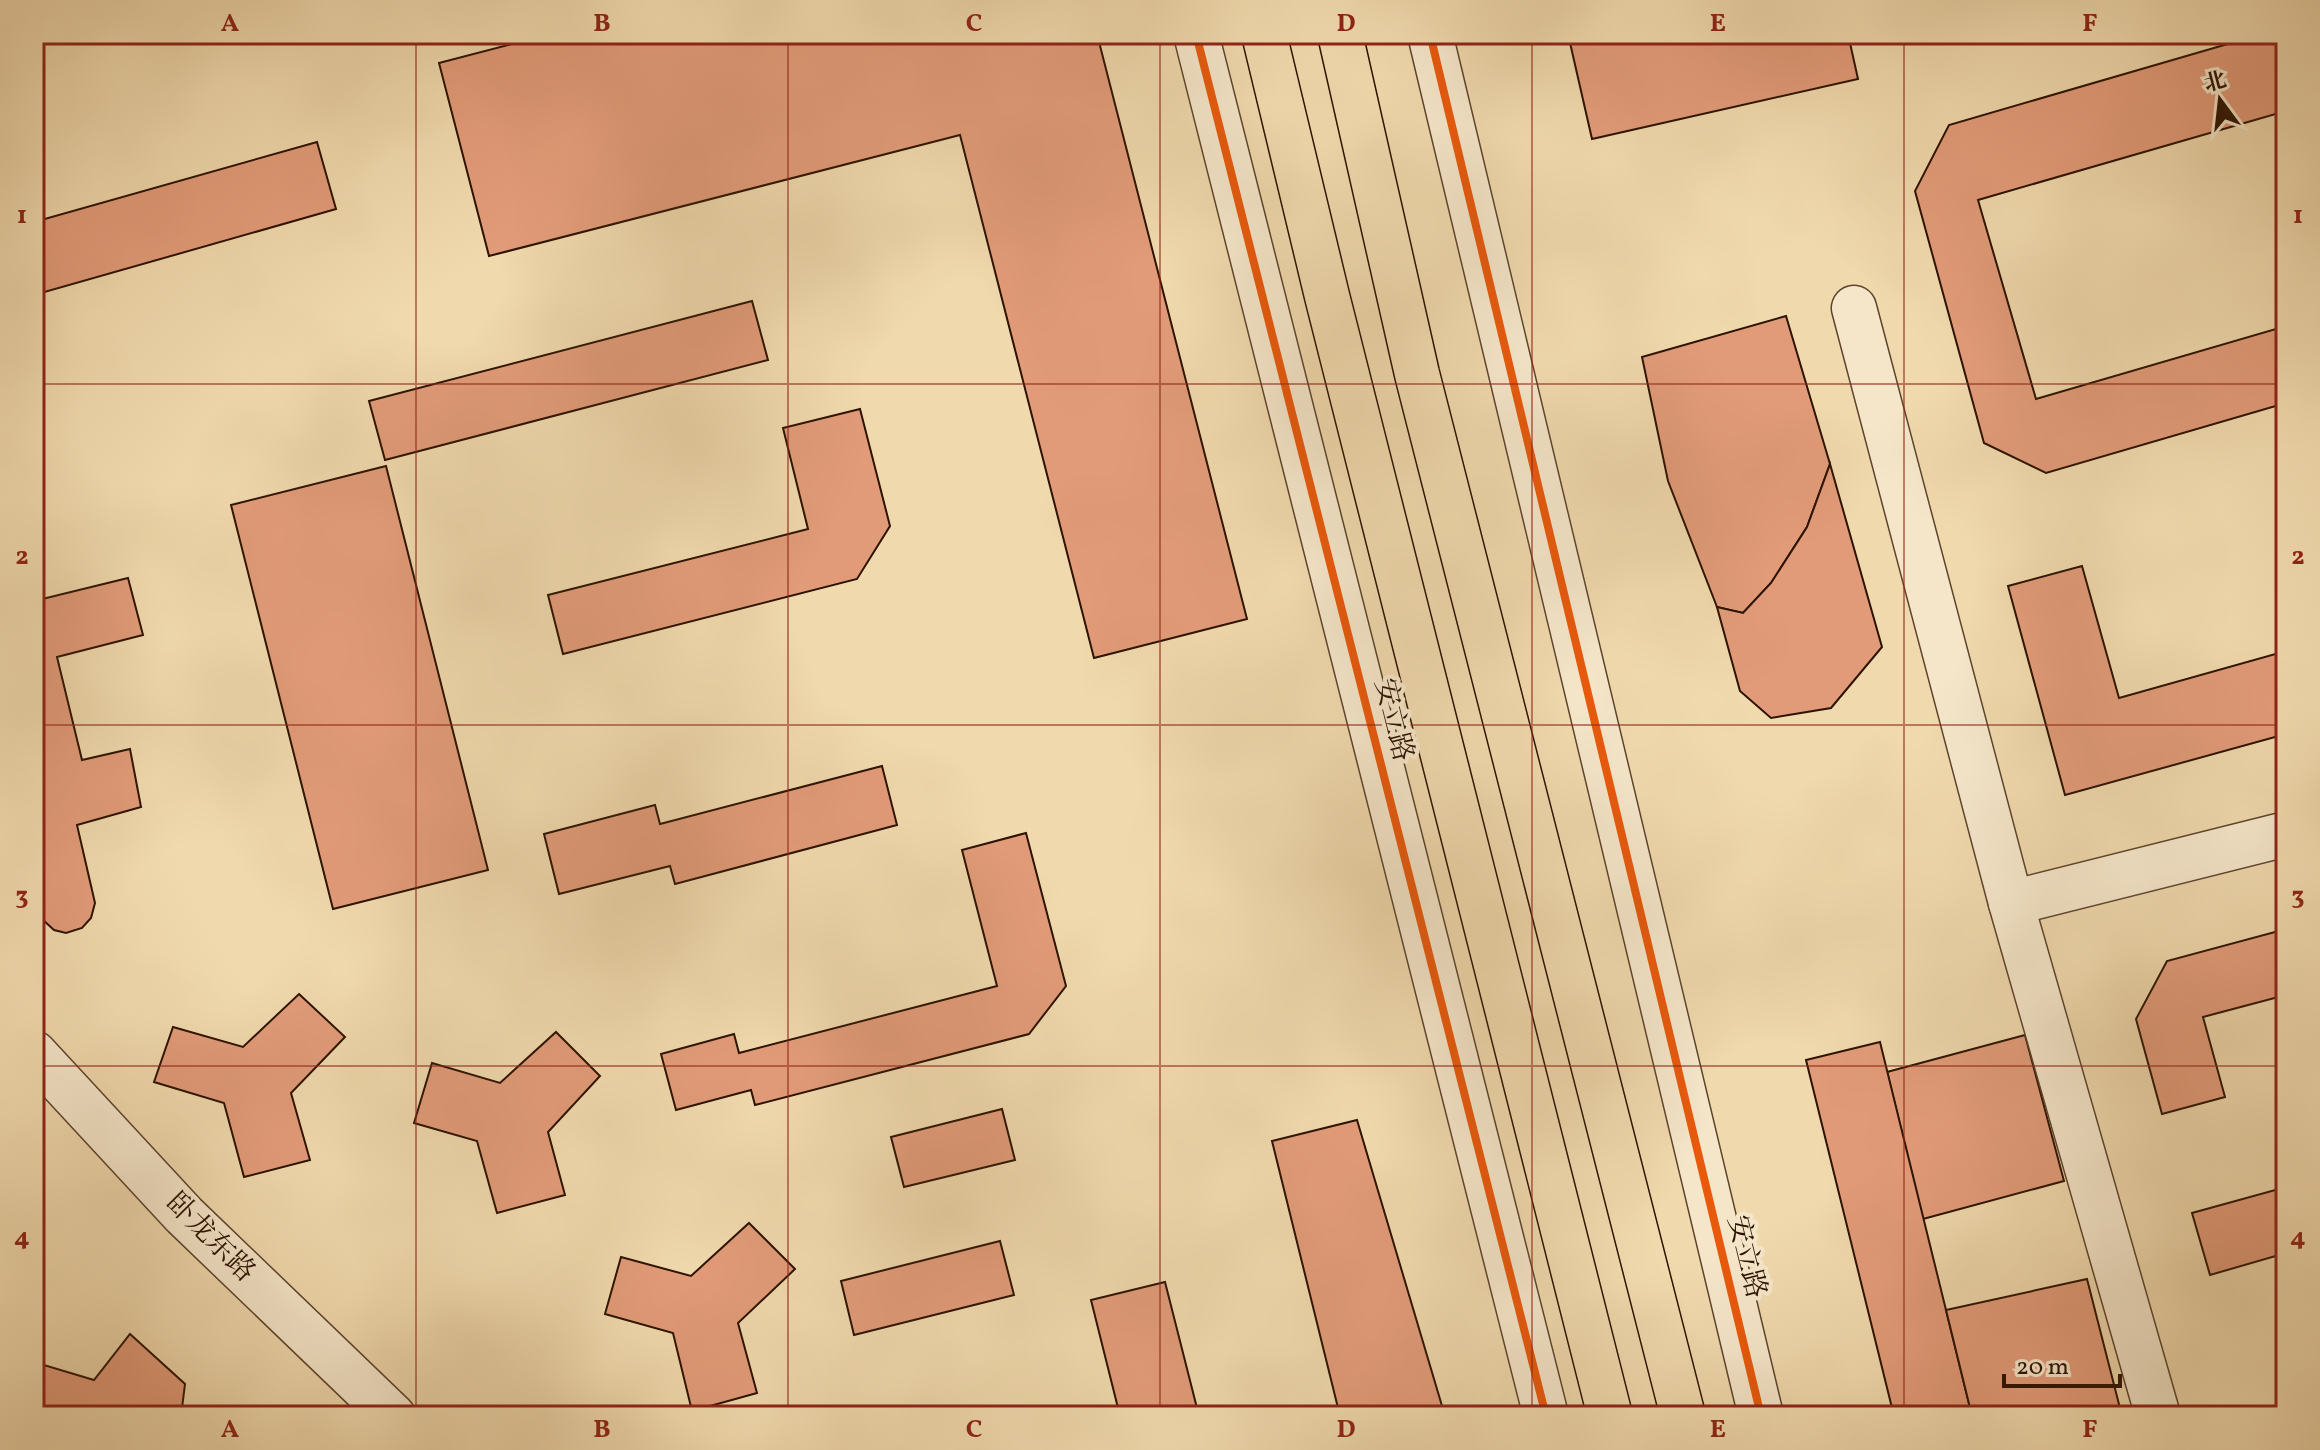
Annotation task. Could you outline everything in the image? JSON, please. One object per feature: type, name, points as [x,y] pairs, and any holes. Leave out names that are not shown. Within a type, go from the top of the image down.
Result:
[{"type":"main road","name":"安立路","points":[[1264,34],[1610,1416]]},
{"type":"main road","points":[[1340,34],[1417,374],[1683,1416]]},
{"type":"street","name":"安立路","points":[[1196,34],[1546,1416]]},
{"type":"street","name":"安立路","points":[[1430,34],[1761,1416]]},
{"type":"street","points":[[1854,308],[2011,903],[2158,1416]]},
{"type":"street","points":[[2011,903],[2286,834]]},
{"type":"street","name":"卧龙东路","points":[[34,1053],[184,1215],[393,1416]]},
{"type":"building","points":[[550,34],[1097,34],[1247,619],[1094,658],[960,135],[489,256],[439,63]]},
{"type":"building","points":[[1568,34],[1848,34],[1858,79],[1592,139]]},
{"type":"building","points":[[2262,34],[2286,34],[2286,111],[1978,200],[2036,399],[2286,326],[2286,403],[2046,473],[1984,443],[1915,191],[1949,125]]},
{"type":"building","points":[[317,142],[336,209],[34,295],[34,222]]},
{"type":"building","points":[[752,301],[768,360],[385,460],[369,401]]},
{"type":"building","points":[[1786,316],[1830,464],[1807,527],[1771,583],[1743,613],[1717,607],[1668,481],[1642,357]]},
{"type":"building","points":[[860,409],[890,526],[857,579],[563,654],[548,595],[808,529],[783,428]]},
{"type":"building","points":[[1830,464],[1882,647],[1831,708],[1771,718],[1740,691],[1717,607],[1743,613],[1771,583],[1807,527]]},
{"type":"building","points":[[386,466],[488,870],[333,909],[231,505]]},
{"type":"building","points":[[2082,566],[2119,698],[2286,651],[2286,734],[2065,795],[2008,586]]},
{"type":"building","points":[[128,578],[143,635],[57,657],[82,760],[130,749],[141,807],[77,825],[95,903],[91,918],[82,928],[66,933],[54,930],[42,919],[34,889],[34,601]]},
{"type":"building","points":[[882,766],[897,825],[675,884],[670,866],[559,894],[544,834],[655,805],[660,824]]},
{"type":"building","points":[[1026,833],[1066,986],[1029,1034],[755,1105],[751,1090],[676,1110],[661,1054],[734,1034],[739,1053],[997,986],[962,850]]},
{"type":"building","points":[[2286,929],[2286,995],[2203,1017],[2225,1097],[2162,1114],[2136,1019],[2167,961]]},
{"type":"building","points":[[299,994],[345,1037],[291,1093],[310,1160],[244,1177],[224,1103],[154,1082],[173,1027],[243,1047]]},
{"type":"building","points":[[556,1032],[600,1076],[548,1132],[565,1195],[497,1213],[477,1141],[414,1123],[432,1063],[500,1083]]},
{"type":"building","points":[[2025,1035],[2064,1181],[1923,1219],[1887,1072]]},
{"type":"building","points":[[1880,1042],[1972,1416],[1894,1416],[1806,1060]]},
{"type":"building","points":[[1002,1109],[1015,1160],[904,1187],[891,1137]]},
{"type":"building","points":[[1357,1120],[1445,1416],[1340,1416],[1272,1141]]},
{"type":"building","points":[[2286,1187],[2286,1253],[2210,1275],[2192,1213]]},
{"type":"building","points":[[749,1223],[795,1269],[738,1323],[757,1393],[692,1411],[673,1333],[605,1314],[621,1257],[691,1276]]},
{"type":"building","points":[[1000,1241],[1014,1295],[854,1335],[841,1281]]},
{"type":"building","points":[[2087,1279],[2122,1416],[1972,1416],[1946,1310]]},
{"type":"building","points":[[1165,1282],[1199,1416],[1120,1416],[1091,1300]]},
{"type":"building","points":[[130,1334],[185,1384],[181,1416],[34,1416],[34,1362],[94,1380]]},
{"type":"cycle path","points":[[1196,34],[1546,1416]]},
{"type":"cycle path","points":[[1430,34],[1761,1416]]}]
